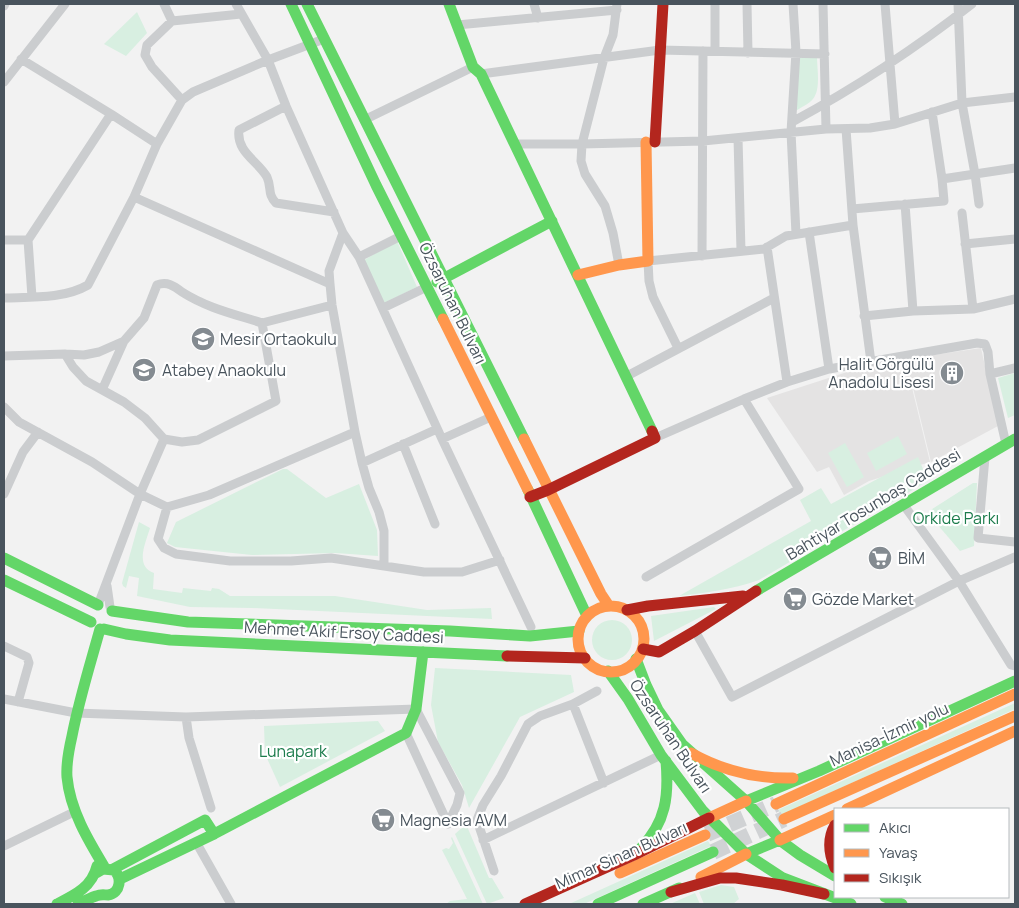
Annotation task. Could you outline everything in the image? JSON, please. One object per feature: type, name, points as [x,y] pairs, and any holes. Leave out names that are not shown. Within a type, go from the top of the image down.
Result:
[{"type":"main road","name":"Özsaruhan Bulvarı","points":[[291,4],[401,236],[587,616]]},
{"type":"main road","name":"Özsaruhan Bulvarı","points":[[306,4],[548,490],[609,606]]},
{"type":"main road","points":[[449,4],[477,70],[515,144],[655,438],[530,497]]},
{"type":"main road","points":[[578,275],[648,261],[650,142],[663,4]]},
{"type":"main road","points":[[427,287],[552,221]]},
{"type":"main road","name":"Bahtiyar Tosunbaş Caddesi","points":[[640,654],[659,652],[695,631],[746,596],[1011,441]]},
{"type":"main road","points":[[4,558],[98,605],[111,609],[114,614],[113,622],[107,628],[98,627]]},
{"type":"main road","name":"Mehmet Akif Ersoy Caddesi","points":[[4,580],[98,627],[126,634],[170,640],[585,658]]},
{"type":"main road","name":"Bahtiyar Tosunbaş Caddesi","points":[[628,610],[648,606],[746,596]]},
{"type":"main road","points":[[98,605],[90,614],[98,627],[76,713],[68,758],[67,777],[76,811],[98,856],[102,872],[97,890],[104,894]]},
{"type":"main road","points":[[609,606],[628,610],[635,616],[644,634],[640,654],[625,668],[608,671],[592,665],[580,650],[578,641],[579,631],[587,616],[594,611],[609,606]]},
{"type":"main road","name":"Mehmet Akif Ersoy Caddesi","points":[[111,609],[188,622],[450,631],[530,636],[579,631]]},
{"type":"main road","points":[[120,879],[214,834],[406,733],[416,709],[423,652]]},
{"type":"main road","name":"Özsaruhan Bulvarı","points":[[640,654],[645,685],[676,738],[746,801],[780,840],[834,875]]},
{"type":"main road","name":"Özsaruhan Bulvarı","points":[[608,671],[628,699],[663,758],[709,818],[746,854],[783,878],[824,894]]},
{"type":"main road","points":[[525,904],[746,801],[820,771],[1015,681]]},
{"type":"main road","name":"Manisa-İzmir yolu","points":[[776,804],[1015,694]]},
{"type":"main road","points":[[784,820],[1015,716]]},
{"type":"main road","points":[[851,808],[1015,731]]},
{"type":"main road","points":[[691,753],[725,770],[756,777],[779,780],[796,778],[820,771]]},
{"type":"main road","points":[[634,854],[644,847],[655,832],[668,798],[663,758]]},
{"type":"main road","points":[[770,792],[767,797],[781,826],[786,832],[794,834]]},
{"type":"main road","points":[[643,904],[746,854],[834,815]]},
{"type":"main road","points":[[57,904],[87,887],[102,872],[205,820],[214,834]]},
{"type":"main road","points":[[834,826],[830,843],[830,856],[834,866]]},
{"type":"main road","name":"Mimar Sinan Bulvarı","points":[[551,904],[705,835]]},
{"type":"main road","points":[[598,904],[713,852]]},
{"type":"main road","points":[[78,904],[85,900],[116,891],[120,879],[119,875],[102,872]]},
{"type":"main road","points":[[671,892],[720,878],[736,878],[775,884],[834,898]]},
{"type":"main road","points":[[835,898],[851,904]]},
{"type":"main road","points":[[887,898],[902,904]]},
{"type":"street","points":[[4,82],[64,4]]},
{"type":"street","points":[[164,4],[172,21]]},
{"type":"street","points":[[236,4],[268,60],[286,106],[343,233],[359,257],[442,440],[531,627]]},
{"type":"street","points":[[534,4],[538,18]]},
{"type":"street","points":[[715,4],[715,51]]},
{"type":"street","points":[[747,4],[748,53]]},
{"type":"street","points":[[793,4],[796,52],[791,132],[796,234]]},
{"type":"street","points":[[823,4],[826,129]]},
{"type":"street","points":[[885,4],[895,124]]},
{"type":"street","points":[[958,4],[962,103],[979,204]]},
{"type":"street","points":[[792,122],[889,64],[972,4]]},
{"type":"street","points":[[457,25],[538,18],[617,7],[613,35],[604,58],[582,144],[581,161],[585,174],[605,206],[613,233],[619,266]]},
{"type":"street","points":[[182,100],[152,67],[145,55],[147,45],[172,21],[242,14]]},
{"type":"street","points":[[4,298],[76,292],[88,285],[134,197],[157,144],[182,100],[193,92],[268,60],[324,39]]},
{"type":"street","points":[[364,120],[477,70],[604,58],[660,50],[825,54]]},
{"type":"street","points":[[702,256],[703,51]]},
{"type":"street","points":[[21,58],[157,144]]},
{"type":"street","points":[[515,144],[704,140],[826,129],[846,129],[895,124],[962,103],[1015,97]]},
{"type":"street","points":[[286,106],[239,130],[240,144],[266,175],[270,198],[276,203],[334,212]]},
{"type":"street","points":[[852,210],[944,202],[932,112]]},
{"type":"street","points":[[32,297],[28,240],[111,114]]},
{"type":"street","points":[[846,129],[853,225],[871,362]]},
{"type":"street","points":[[738,138],[741,252]]},
{"type":"street","points":[[942,179],[1015,168]]},
{"type":"street","points":[[134,197],[330,284]]},
{"type":"street","points":[[905,204],[913,311]]},
{"type":"street","points":[[962,213],[973,309]]},
{"type":"street","points":[[678,348],[653,297],[649,281],[648,261],[764,249],[786,236],[853,225]]},
{"type":"street","points":[[808,232],[829,369]]},
{"type":"street","points":[[343,233],[329,271],[332,306],[362,464],[369,488],[380,512],[384,531],[384,565]]},
{"type":"street","points":[[359,257],[401,236]]},
{"type":"street","points":[[965,244],[1015,239]]},
{"type":"street","points":[[4,240],[28,240]]},
{"type":"street","points":[[767,247],[787,382]]},
{"type":"street","points":[[102,390],[124,342],[144,318],[158,285],[164,283],[171,284],[192,298],[214,308],[262,323],[332,306]]},
{"type":"street","points":[[383,308],[427,287]]},
{"type":"street","points":[[626,376],[774,298]]},
{"type":"street","points":[[864,316],[913,311],[973,309],[1015,299]]},
{"type":"street","points":[[66,354],[86,381],[124,402],[145,418],[164,439],[182,442],[198,440],[276,401],[262,323]]},
{"type":"street","points":[[4,356],[84,355],[99,352],[124,342]]},
{"type":"street","points":[[655,438],[744,399],[787,382],[829,369],[977,343],[984,344],[988,352],[990,374],[1011,441]]},
{"type":"street","points":[[990,374],[1015,368]]},
{"type":"street","points":[[646,577],[799,489],[744,399]]},
{"type":"street","points":[[4,407],[19,422],[92,462],[140,494],[167,507],[209,495],[355,432]]},
{"type":"street","points":[[442,440],[491,417]]},
{"type":"street","points":[[362,464],[437,429]]},
{"type":"street","points":[[4,494],[23,452],[38,432]]},
{"type":"street","points":[[98,605],[140,494],[164,439]]},
{"type":"street","points":[[402,444],[435,524]]},
{"type":"street","points":[[985,457],[978,538],[1015,542]]},
{"type":"street","points":[[904,504],[959,582],[1012,665],[1015,666]]},
{"type":"street","points":[[167,507],[158,539],[164,548],[176,554],[230,561],[290,561],[331,558],[424,572],[462,572],[500,560]]},
{"type":"street","points":[[695,631],[732,697],[959,582],[1015,557]]},
{"type":"street","points":[[107,583],[111,609]]},
{"type":"street","points":[[4,646],[27,657],[29,663],[18,702]]},
{"type":"street","points":[[494,871],[482,840],[477,820],[483,805],[501,776],[528,724],[540,716],[573,704],[597,691]]},
{"type":"street","points":[[4,699],[76,713],[186,717],[416,709],[460,793],[457,805],[448,824],[406,733]]},
{"type":"street","points":[[573,704],[604,783]]},
{"type":"street","points":[[186,717],[189,738],[210,808]]},
{"type":"street","points":[[482,840],[604,783],[663,758]]},
{"type":"street","points":[[4,846],[76,811]]},
{"type":"street","points":[[196,842],[231,904]]},
{"type":"shaded area","points":[[981,348],[998,426],[931,462],[906,359]]},
{"type":"shaded area","points":[[905,359],[930,462],[869,481],[844,495],[829,467],[817,472],[767,398],[844,373]]},
{"type":"green space","points":[[137,12],[147,33],[126,56],[104,44]]},
{"type":"green space","points":[[817,57],[817,90],[811,101],[796,111],[799,58]]},
{"type":"green space","points":[[397,241],[417,287],[384,303],[364,260]]},
{"type":"green space","points":[[1015,373],[1015,415],[1008,418],[998,378]]},
{"type":"green space","points":[[898,436],[907,454],[876,471],[867,453]]},
{"type":"green space","points":[[845,443],[864,477],[847,487],[828,453]]},
{"type":"green space","points":[[918,457],[928,481],[759,580],[699,594],[679,596],[811,521],[800,500],[821,488],[831,504]]},
{"type":"green space","points":[[283,469],[287,469],[326,498],[359,484],[377,530],[378,556],[335,553],[252,555],[175,547],[167,543],[176,522]]},
{"type":"green space","name":"Orkide Parkı","points":[[973,483],[977,483],[974,546],[960,551],[931,517],[929,511]]},
{"type":"green space","points":[[139,522],[150,528],[144,547],[143,559],[144,565],[154,573],[153,589],[182,593],[183,588],[211,591],[212,588],[219,589],[230,596],[335,596],[427,610],[491,608],[492,619],[190,607],[137,596],[139,578],[129,576],[126,588],[122,583]]},
{"type":"green space","points":[[714,607],[716,609],[654,641],[651,616]]},
{"type":"green space","points":[[616,620],[623,623],[629,629],[632,640],[631,648],[623,657],[616,660],[608,660],[601,657],[593,648],[592,636],[595,629],[604,621]]},
{"type":"green space","points":[[435,668],[571,675],[574,692],[520,717],[469,808],[462,785],[438,742],[431,705]]},
{"type":"green space","points":[[1015,703],[1015,709],[781,815],[778,810]]},
{"type":"green space","name":"Lunapark","points":[[378,721],[385,731],[280,787],[265,754],[264,726]]},
{"type":"green space","points":[[466,824],[489,878],[492,878],[504,898],[487,904],[455,834]]},
{"type":"green space","points":[[452,837],[483,904],[446,904],[450,901],[467,899],[442,850],[449,849],[453,843]]},
{"type":"green space","points":[[708,841],[711,846],[584,904],[569,904]]},
{"type":"green space","points":[[721,885],[734,887],[739,899],[733,904],[704,904],[699,892]]},
{"type":"green space","points":[[695,893],[700,904],[670,904]]},
{"type":"tunnel","points":[[707,834],[776,804]]},
{"type":"tunnel","points":[[713,852],[784,819]]},
{"type":"traffic: fast","points":[[291,4],[376,185],[443,319]]},
{"type":"traffic: fast","points":[[307,4],[524,439]]},
{"type":"traffic: fast","points":[[449,4],[473,67],[481,74],[652,431]]},
{"type":"traffic: fast","points":[[437,282],[552,221]]},
{"type":"traffic: fast","points":[[756,591],[1015,439]]},
{"type":"traffic: fast","points":[[528,490],[587,616]]},
{"type":"traffic: fast","points":[[4,558],[98,605]]},
{"type":"traffic: fast","points":[[4,580],[91,622]]},
{"type":"traffic: fast","points":[[112,611],[188,622],[450,631],[530,636],[579,631]]},
{"type":"traffic: fast","points":[[100,629],[75,723],[67,762],[67,777],[76,813],[86,836],[105,868]]},
{"type":"traffic: fast","points":[[104,629],[170,640],[507,656]]},
{"type":"traffic: fast","points":[[120,879],[214,834],[406,733],[416,709],[423,652]]},
{"type":"traffic: fast","points":[[636,659],[658,710],[682,744],[746,801],[781,841],[834,875]]},
{"type":"traffic: fast","points":[[608,671],[628,699],[661,755],[703,811],[746,854],[783,878],[834,898]]},
{"type":"traffic: fast","points":[[746,801],[819,771],[1015,681]]},
{"type":"traffic: fast","points":[[641,848],[656,828],[664,808],[667,786],[666,761]]},
{"type":"traffic: fast","points":[[113,869],[205,820],[214,834]]},
{"type":"traffic: fast","points":[[746,854],[780,840]]},
{"type":"traffic: fast","points":[[598,904],[713,852]]},
{"type":"traffic: fast","points":[[57,904],[82,890],[91,880],[97,866]]},
{"type":"traffic: fast","points":[[78,904],[98,895],[112,894],[118,888],[119,880],[114,870],[103,869],[96,873]]},
{"type":"traffic: fast","points":[[643,904],[679,888]]},
{"type":"traffic: fast","points":[[835,898],[851,904]]},
{"type":"traffic: fast","points":[[887,898],[902,904]]},
{"type":"traffic: slow","points":[[578,275],[619,265],[648,261],[646,142]]},
{"type":"traffic: slow","points":[[443,319],[528,490]]},
{"type":"traffic: slow","points":[[524,439],[601,594],[609,606]]},
{"type":"traffic: slow","points":[[611,606],[623,609],[634,616],[641,627],[644,639],[641,651],[634,662],[623,669],[611,672],[599,669],[588,662],[581,651],[578,639],[581,627],[588,616],[599,609],[611,606]]},
{"type":"traffic: slow","points":[[776,804],[1015,694]]},
{"type":"traffic: slow","points":[[784,819],[1015,716]]},
{"type":"traffic: slow","points":[[849,808],[1015,731]]},
{"type":"traffic: slow","points":[[691,753],[715,765],[740,773],[766,777],[793,778]]},
{"type":"traffic: slow","points":[[709,818],[746,801]]},
{"type":"traffic: slow","points":[[780,840],[834,815]]},
{"type":"traffic: slow","points":[[620,873],[705,835]]},
{"type":"traffic: slow","points":[[701,877],[746,854]]},
{"type":"traffic: jam","points":[[655,142],[663,4]]},
{"type":"traffic: jam","points":[[530,497],[655,438],[652,431]]},
{"type":"traffic: jam","points":[[643,649],[659,652],[756,591]]},
{"type":"traffic: jam","points":[[627,610],[743,596]]},
{"type":"traffic: jam","points":[[507,656],[585,658]]},
{"type":"traffic: jam","points":[[525,904],[634,855],[709,818]]},
{"type":"traffic: jam","points":[[834,827],[830,846],[834,865]]},
{"type":"traffic: jam","points":[[671,892],[720,878],[736,878],[824,894]]},
{"type":"place","name":"Mesir Ortaokulu","points":[[203,339]]},
{"type":"place","name":"Atabey Anaokulu","points":[[144,370]]},
{"type":"place","name":"Halit Görgülü Anadolu Lisesi","points":[[952,373]]},
{"type":"place","name":"BİM","points":[[880,558]]},
{"type":"place","name":"Gözde Market","points":[[795,599]]},
{"type":"place","name":"Magnesia AVM","points":[[383,820]]}]
